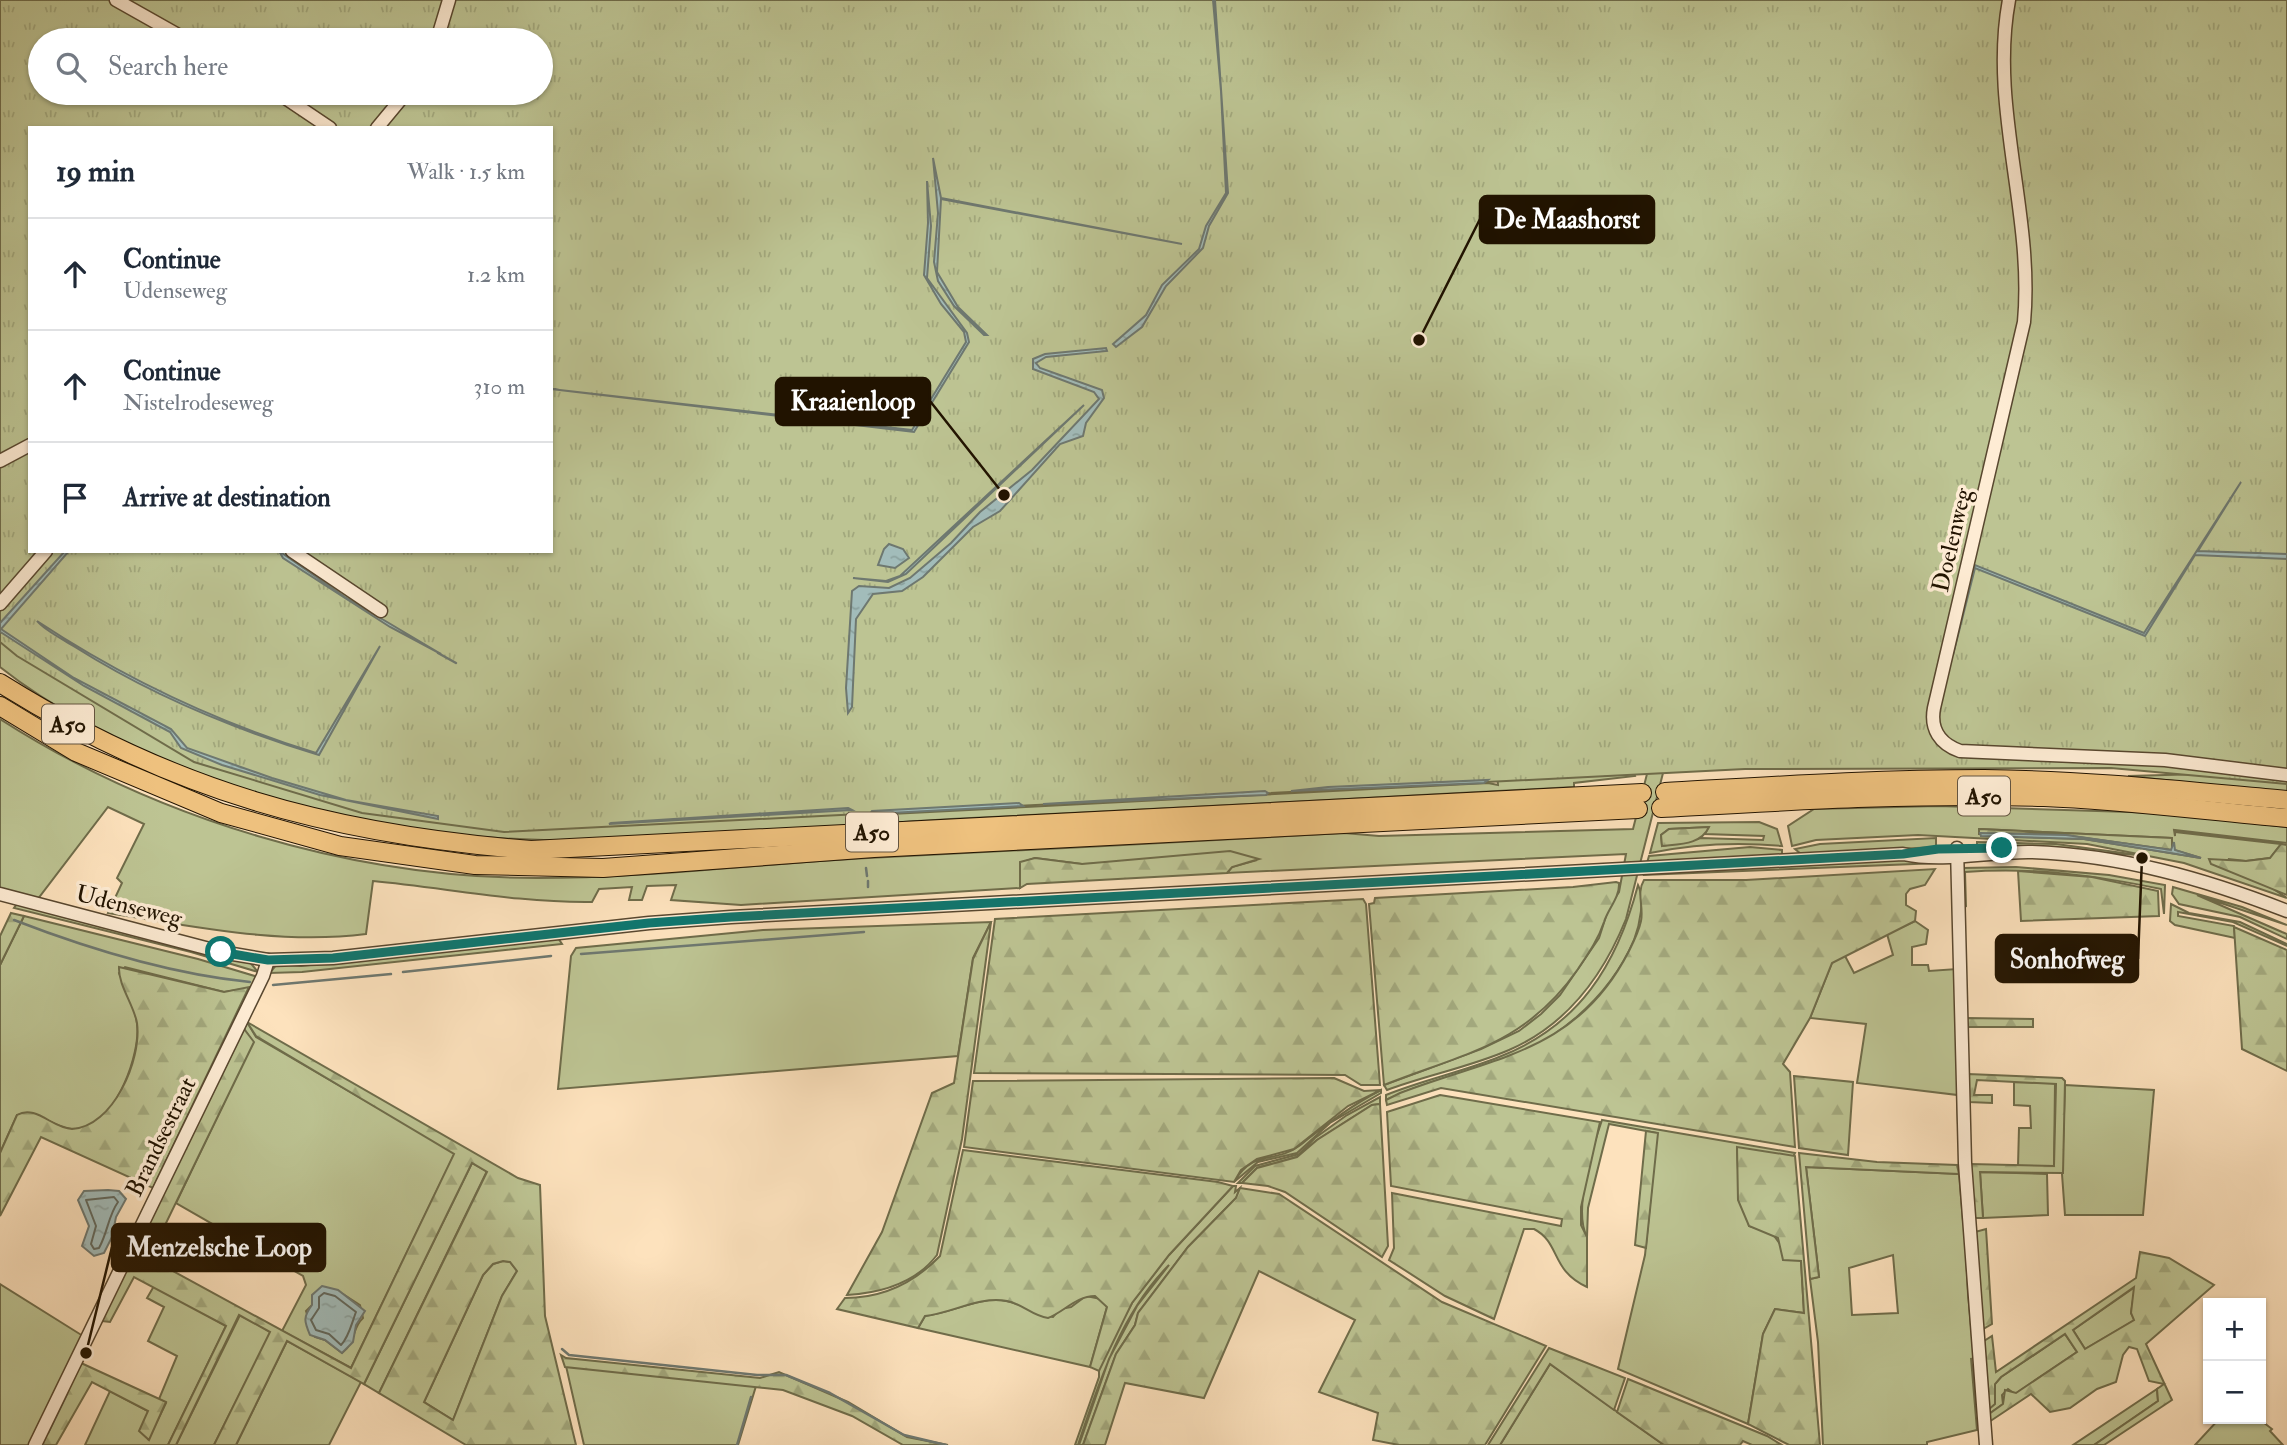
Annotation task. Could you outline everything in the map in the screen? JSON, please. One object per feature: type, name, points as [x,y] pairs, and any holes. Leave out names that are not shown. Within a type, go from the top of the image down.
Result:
[{"type":"highway","name":"A50","points":[[0,683],[56,717],[138,759],[181,777],[296,815],[397,836],[531,850],[1640,801],[874,848],[603,868],[475,866],[340,846],[221,813],[76,752],[0,706]]},
{"type":"highway","name":"A50","points":[[2287,800],[2128,785],[1986,779],[1909,780],[1663,800],[2043,797],[2136,802],[2287,818]]},
{"type":"street","points":[[116,0],[166,28]]},
{"type":"street","points":[[441,28],[449,0]]},
{"type":"street","name":"Doelenweg","points":[[2009,0],[2003,37],[2005,89],[2026,260],[2024,322],[1934,708],[1933,726],[1942,741],[1960,751],[2165,760],[2287,775]]},
{"type":"street","points":[[296,105],[327,126]]},
{"type":"street","points":[[379,126],[396,105]]},
{"type":"street","points":[[0,461],[28,446]]},
{"type":"street","points":[[0,604],[44,553]]},
{"type":"street","points":[[295,553],[381,611]]},
{"type":"street","name":"Udenseweg","points":[[0,894],[221,952],[268,960],[333,958],[704,919],[2002,848],[2141,865],[2189,876],[2287,911]]},
{"type":"street","points":[[1957,852],[1965,1163],[1986,1445]]},
{"type":"street","name":"Brandsestraat","points":[[35,1445],[264,976],[268,960]]},
{"type":"green space","points":[[0,0],[2287,0],[2287,784],[2111,768],[1745,769],[504,832],[362,813],[194,762],[17,656],[0,642]]},
{"type":"green space","points":[[0,632],[871,815],[1488,783],[1498,785],[1497,773],[1634,773],[1635,776],[1574,783],[1574,787],[951,819],[701,837],[575,841],[450,834],[310,810],[242,790],[153,755],[63,710],[0,667]]},
{"type":"green space","points":[[1680,706],[1626,919],[1594,979],[1565,1013],[1530,1040],[1494,1056],[1387,1090],[1384,1085],[1481,1049],[1519,1031],[1541,1014],[1560,995],[1599,938],[1609,907],[1619,892],[1626,854],[1227,873],[1232,867],[1257,860],[1082,864],[1035,858],[1020,863],[1020,888],[741,905],[671,900],[676,885],[647,886],[642,900],[629,900],[632,887],[599,889],[592,902],[564,902],[373,881],[366,934],[301,937],[236,932],[108,913],[122,883],[117,878],[144,824],[108,807],[37,900],[0,891],[0,719],[60,755],[124,786],[190,813],[258,836],[327,854],[397,867],[467,875],[537,878],[620,876],[868,858],[1344,833],[1379,836],[1633,829],[1649,766]]},
{"type":"green space","points":[[2240,773],[2287,778],[2287,793],[2128,776]]},
{"type":"green space","points":[[1938,806],[2162,813],[2287,827],[2287,843],[2174,830],[2175,836],[2175,832],[2281,844],[2270,858],[2246,861],[2228,859],[2287,898],[2184,863],[2087,844],[1918,835],[1816,840],[1792,846],[1788,826],[1814,809]],"holes":[[[1980,829],[2171,838],[2174,850],[2201,858],[2084,839],[1981,836]]]},
{"type":"green space","points":[[1759,822],[1777,829],[1782,846],[1716,845],[1650,853],[1658,823]],"holes":[[[1708,827],[1705,834],[1764,836],[1763,840],[1701,838],[1662,846],[1661,835],[1669,829]]]},
{"type":"green space","points":[[1709,827],[1695,840],[1662,846],[1661,835],[1669,829]]},
{"type":"green space","points":[[1979,829],[2172,838],[2172,850],[2050,833],[1979,834]]},
{"type":"green space","points":[[1936,838],[1936,847],[1801,854],[1795,849],[1820,844]]},
{"type":"green space","points":[[1977,842],[2056,844],[2138,855],[1977,845]]},
{"type":"green space","points":[[2281,844],[2287,845],[2287,895],[2211,864],[2209,859],[2246,861],[2270,858]]},
{"type":"green space","points":[[1750,847],[1782,850],[1782,856],[1647,863],[1649,856]]},
{"type":"green space","points":[[1230,851],[1259,859],[1232,867],[1227,873],[1027,884],[1020,888],[1020,862],[1035,858],[1082,864]]},
{"type":"green space","points":[[1937,858],[1938,863],[1644,875],[1645,871]]},
{"type":"green space","points":[[2016,867],[2109,875],[2165,885],[2164,914],[2161,889],[2039,871],[1965,872],[1966,906],[1961,905],[1963,868]]},
{"type":"green space","points":[[1935,869],[1925,885],[1910,889],[1906,894],[1906,905],[1916,911],[1915,921],[1832,963],[1810,1018],[1783,1064],[1790,1072],[1795,1147],[1441,1088],[1387,1105],[1386,1100],[1400,1093],[1530,1047],[1558,1031],[1584,1011],[1608,985],[1634,941],[1641,921],[1641,890],[1644,880],[1746,880]]},
{"type":"green space","points":[[2018,871],[2092,877],[2158,891],[2159,916],[2021,921]]},
{"type":"green space","points":[[1619,883],[1618,893],[1592,947],[1558,994],[1537,1015],[1492,1044],[1384,1085],[1369,904],[1374,903],[1375,898],[1573,887]]},
{"type":"green space","points":[[1638,885],[1641,912],[1634,940],[1610,982],[1577,1017],[1537,1045],[1515,1056],[1426,1084],[1386,1100],[1386,1095],[1499,1057],[1552,1028],[1573,1010],[1606,966],[1619,941]]},
{"type":"green space","points":[[2173,887],[2242,907],[2287,925],[2197,895],[2287,934],[2287,939],[2240,917],[2179,904],[2172,894]]},
{"type":"green space","points":[[1363,899],[1366,904],[1380,1085],[1361,1085],[1345,1075],[974,1073],[995,919]]},
{"type":"green space","points":[[17,904],[249,961],[258,972],[191,952],[14,908]]},
{"type":"green space","points":[[2171,904],[2189,913],[2240,922],[2287,946],[2233,922],[2178,912],[2178,916],[2234,926],[2235,938],[2175,925],[2170,921]]},
{"type":"green space","points":[[11,913],[24,916],[0,965],[0,936]]},
{"type":"green space","points":[[24,916],[198,959],[258,977],[256,987],[224,992],[125,967],[119,973],[134,1011],[137,1037],[130,1068],[116,1100],[96,1123],[84,1128],[66,1128],[34,1115],[17,1115],[0,1153],[0,965]]},
{"type":"green space","points":[[1915,921],[1928,930],[1926,944],[1912,947],[1912,965],[1928,965],[1929,971],[1957,969],[1958,1125],[1957,1095],[1857,1083],[1866,1024],[1810,1018],[1832,963],[1844,954],[1854,973],[1893,955],[1887,934]]},
{"type":"green space","points":[[991,922],[973,958],[958,1056],[558,1089],[571,956],[576,948],[763,930]]},
{"type":"green space","points":[[991,922],[962,1139],[937,1255],[908,1280],[872,1292],[847,1295],[882,1232],[932,1093],[954,1083],[973,959]]},
{"type":"green space","points":[[2234,927],[2287,950],[2287,1071],[2242,1049]]},
{"type":"green space","points":[[558,938],[562,944],[302,972],[270,973],[277,964],[301,966]]},
{"type":"green space","points":[[119,967],[224,992],[249,987],[153,1188],[41,1137],[0,1216],[0,1153],[17,1115],[31,1113],[72,1129],[87,1125],[100,1117],[122,1089],[135,1055],[137,1023],[121,981]]},
{"type":"green space","points":[[1967,1018],[2033,1019],[2033,1027],[1967,1027]]},
{"type":"green space","points":[[247,1022],[256,1037],[455,1153],[351,1368],[282,1331],[306,1285],[303,1276],[176,1203],[253,1042],[244,1029]],"holes":[[[343,1294],[360,1305],[363,1318],[350,1344],[342,1353],[325,1340],[315,1337],[306,1311],[312,1305]]]},
{"type":"green space","points":[[247,1022],[518,1178],[540,1185],[545,1316],[576,1445],[466,1445],[379,1393],[487,1172],[472,1163],[364,1384],[287,1341],[236,1445],[214,1445],[270,1332],[239,1315],[176,1445],[168,1445],[226,1326],[134,1277],[110,1322],[101,1321],[244,1029],[254,1042],[149,1258],[351,1368],[454,1154],[256,1036]],"holes":[[[510,1262],[517,1271],[502,1296],[453,1420],[424,1402],[483,1275],[493,1264]]]},
{"type":"green space","points":[[1968,1074],[2062,1078],[2065,1081],[2063,1173],[1980,1172],[1983,1218],[1974,1218],[1971,1164],[2054,1166],[2056,1084],[1977,1080],[1974,1095],[1992,1095],[1992,1103],[1969,1102]]},
{"type":"green space","points":[[1794,1076],[1853,1082],[1848,1155],[1799,1148]]},
{"type":"green space","points":[[1334,1078],[1364,1091],[1381,1090],[1348,1106],[1294,1149],[1257,1159],[1241,1170],[1234,1182],[964,1147],[973,1081]]},
{"type":"green space","points":[[2014,1082],[2055,1083],[2054,1167],[2018,1166],[2019,1128],[2031,1128],[2030,1106],[2014,1105]]},
{"type":"green space","points":[[2065,1085],[2154,1090],[2143,1215],[2065,1215],[2062,1174]]},
{"type":"green space","points":[[1381,1090],[1381,1093],[1330,1123],[1297,1153],[1258,1162],[1234,1182],[1249,1165],[1299,1146],[1329,1123],[1349,1109]]},
{"type":"green space","points":[[1440,1095],[1600,1122],[1581,1207],[1581,1225],[1587,1237],[1587,1287],[1567,1273],[1543,1235],[1534,1229],[1524,1229],[1494,1319],[1445,1296],[1389,1260],[1394,1248],[1392,1193],[1561,1226],[1562,1219],[1391,1186],[1387,1112]]},
{"type":"green space","points":[[1380,1097],[1380,1104],[1372,1105],[1317,1140],[1297,1157],[1257,1168],[1242,1183],[1238,1183],[1255,1166],[1299,1154],[1315,1138],[1347,1115]]},
{"type":"green space","points":[[1380,1104],[1388,1246],[1382,1257],[1285,1192],[1268,1186],[1242,1183],[1257,1168],[1297,1157],[1317,1140],[1372,1105]]},
{"type":"green space","points":[[1602,1120],[1795,1153],[1793,1157],[1737,1148],[1738,1170],[1749,1226],[1772,1233],[1780,1244],[1801,1260],[1804,1313],[1775,1309],[1763,1334],[1748,1424],[1618,1369],[1645,1255],[1657,1133],[1609,1124],[1588,1208],[1587,1237],[1583,1226],[1583,1196],[1589,1163]]},
{"type":"green space","points":[[1646,1131],[1658,1133],[1646,1248],[1635,1245]]},
{"type":"green space","points":[[1737,1147],[1795,1156],[1820,1445],[1789,1445],[1748,1424],[1763,1334],[1775,1309],[1804,1313],[1801,1261],[1783,1260],[1778,1238],[1749,1226],[1738,1200]]},
{"type":"green space","points":[[963,1150],[1233,1186],[1169,1255],[1132,1303],[1099,1371],[1090,1367],[1107,1307],[1095,1296],[1076,1301],[1048,1318],[1007,1301],[986,1301],[925,1316],[918,1328],[837,1309],[845,1298],[872,1295],[897,1287],[919,1274],[940,1256]]},
{"type":"green space","points":[[1799,1153],[1877,1162],[1957,1165],[1959,1174],[1806,1167],[1819,1277],[1810,1279]]},
{"type":"green space","points":[[472,1163],[487,1171],[379,1393],[364,1384]]},
{"type":"green space","points":[[1959,1166],[1962,1169],[1968,1294],[1982,1445],[1971,1358],[1977,1430],[1927,1442],[1927,1445],[1823,1445],[1818,1342],[1810,1279],[1819,1277],[1806,1167],[1959,1174],[1963,1221]],"holes":[[[1893,1255],[1898,1313],[1852,1315],[1849,1268]]]},
{"type":"green space","points":[[1980,1172],[2047,1174],[2048,1215],[1983,1218]]},
{"type":"green space","points":[[1233,1186],[1236,1186],[1235,1192],[1240,1188],[1236,1198],[1188,1247],[1138,1313],[1135,1325],[1116,1354],[1083,1445],[1079,1445],[1108,1363],[1078,1445],[1075,1445],[1099,1377],[1099,1365],[1132,1303],[1169,1255]],"holes":[[[1169,1265],[1137,1306],[1111,1356],[1137,1305]]]},
{"type":"green space","points":[[1240,1188],[1279,1194],[1442,1302],[1546,1346],[1485,1445],[1399,1445],[1373,1440],[1378,1413],[1319,1392],[1355,1320],[1259,1271],[1204,1398],[1125,1383],[1105,1445],[1083,1445],[1116,1354],[1135,1325],[1138,1313],[1188,1247],[1236,1198]]},
{"type":"green space","points":[[1986,1229],[1992,1324],[1983,1329],[1975,1232]]},
{"type":"green space","points":[[2140,1252],[2169,1258],[2214,1285],[2146,1344],[2172,1400],[2104,1445],[2094,1445],[2158,1401],[2157,1389],[2164,1384],[2149,1381],[2137,1349],[2129,1347],[2123,1355],[2116,1382],[2097,1389],[2070,1408],[2050,1412],[2031,1394],[1989,1422],[1989,1414],[2003,1404],[2005,1390],[2016,1393],[2077,1352],[2065,1334],[2001,1377],[1995,1384],[1995,1404],[1988,1410],[1984,1341],[1992,1336],[1996,1372],[2136,1278]],"holes":[[[2134,1287],[2131,1313],[2134,1320],[2085,1349],[2073,1330]]]},
{"type":"green space","points":[[510,1262],[517,1271],[502,1296],[453,1420],[424,1402],[483,1275],[493,1264]]},
{"type":"green space","points":[[0,1284],[83,1336],[30,1445],[0,1445]]},
{"type":"green space","points":[[154,1286],[226,1326],[168,1445],[85,1445],[110,1391],[148,1411],[148,1440],[166,1403],[159,1399],[177,1356],[148,1341],[164,1307],[147,1298]]},
{"type":"green space","points":[[2135,1287],[2131,1313],[2135,1320],[2085,1349],[2073,1330]]},
{"type":"green space","points":[[1086,1296],[1101,1299],[1107,1307],[1090,1367],[918,1328],[925,1316],[996,1300],[1012,1302],[1053,1317],[1060,1309],[1071,1307]]},
{"type":"green space","points":[[240,1315],[271,1332],[214,1445],[176,1445]]},
{"type":"green space","points":[[2065,1334],[2077,1352],[2015,1394],[2008,1389],[2002,1395],[2003,1404],[1989,1414],[1983,1338],[1995,1384],[2001,1377]]},
{"type":"green space","points":[[287,1341],[361,1382],[329,1445],[236,1445]]},
{"type":"green space","points":[[1549,1348],[1625,1378],[1614,1410],[1550,1364],[1500,1445],[1488,1445]]},
{"type":"green space","points":[[561,1355],[566,1358],[760,1378],[779,1372],[848,1402],[907,1437],[948,1445],[903,1445],[852,1416],[783,1390],[565,1367]]},
{"type":"green space","points":[[81,1363],[166,1402],[149,1440],[139,1431],[148,1411],[92,1382],[56,1445],[42,1445]]},
{"type":"green space","points":[[1550,1364],[1664,1445],[1500,1445]]},
{"type":"green space","points":[[566,1366],[756,1386],[738,1445],[584,1445]]},
{"type":"green space","points":[[1628,1379],[1767,1436],[1782,1445],[1752,1445],[1743,1441],[1740,1445],[1664,1445],[1617,1412]]},
{"type":"green space","points":[[2157,1389],[2158,1401],[2094,1445],[2073,1445]]},
{"type":"green space","points":[[2214,1424],[2266,1424],[2283,1445],[2195,1445]]},
{"type":"water","points":[[1213,0],[1228,193],[1209,226],[1203,248],[1166,286],[1142,327],[1116,347],[1113,344],[1146,315],[1162,285],[1199,249],[1206,226],[1226,193]]},
{"type":"water","points":[[933,158],[941,198],[1182,244],[941,199],[937,272],[958,307],[987,335],[984,335],[954,306],[938,281],[934,262],[938,213]]},
{"type":"water","points":[[927,181],[931,226],[927,278],[967,333],[969,342],[914,432],[553,389],[912,430],[966,342],[964,332],[941,304],[924,275],[928,223]]},
{"type":"water","points":[[1106,348],[1107,351],[1046,357],[1036,363],[1040,368],[1102,390],[1104,398],[1086,423],[1083,436],[1060,444],[1000,511],[973,527],[923,577],[902,591],[873,594],[856,619],[852,707],[848,713],[846,688],[852,591],[859,586],[889,588],[910,578],[951,543],[980,512],[1032,470],[1099,399],[1094,392],[1033,369],[1033,359],[1045,354]]},
{"type":"water","points":[[1084,405],[906,574],[888,582],[853,578],[886,581],[900,576]]},
{"type":"water","points":[[2241,482],[2198,551],[2287,554],[2287,559],[2195,555],[2145,636],[1975,568],[1953,655],[1975,565],[2144,633]]},
{"type":"water","points":[[889,544],[903,549],[909,558],[895,568],[878,565],[884,549]]},
{"type":"water","points":[[63,553],[67,553],[1,629],[74,678],[171,729],[187,748],[346,800],[438,816],[438,819],[320,795],[222,765],[181,748],[170,732],[84,686],[0,632],[0,623]]},
{"type":"water","points":[[280,553],[345,597],[441,654],[390,627],[283,558]]},
{"type":"water","points":[[37,621],[104,662],[172,697],[279,741],[316,753],[380,646],[319,755],[255,734],[163,695],[104,664]]},
{"type":"water","points":[[1488,780],[1484,783],[1291,791],[1328,787]]},
{"type":"water","points":[[1265,791],[1268,793],[1266,795],[1043,804]]},
{"type":"water","points":[[1019,803],[1023,806],[870,814],[872,811]]},
{"type":"water","points":[[848,808],[852,810],[609,824],[611,823]]},
{"type":"water","points":[[1980,833],[2066,835],[2171,850],[2174,842],[2175,850],[2201,858],[2084,839],[1981,836]]},
{"type":"water","points":[[84,1191],[119,1191],[126,1199],[116,1217],[112,1237],[104,1253],[94,1256],[82,1246],[89,1226],[78,1200]]},
{"type":"water","points":[[322,1286],[338,1290],[365,1311],[356,1325],[353,1342],[342,1353],[325,1340],[310,1335],[307,1326],[305,1319],[312,1305],[312,1295]]},
{"type":"waterway","points":[[438,653],[456,663]]},
{"type":"waterway","points":[[866,868],[867,876]]},
{"type":"waterway","points":[[868,881],[868,887]]},
{"type":"waterway","points":[[14,920],[71,941],[160,967],[250,982]]},
{"type":"waterway","points":[[581,954],[864,932]]},
{"type":"waterway","points":[[403,972],[551,956]]},
{"type":"waterway","points":[[273,985],[391,974]]},
{"type":"waterway","points":[[562,1349],[569,1355],[757,1375],[786,1375],[830,1393],[904,1435],[946,1445]]},
{"type":"waterway","points":[[48,1433],[67,1394]]},
{"type":"waterway","points":[[737,1445],[751,1397]]},
{"type":"place","name":"De Maashorst","points":[[1419,340]]},
{"type":"place","name":"Kraaienloop","points":[[1004,495]]},
{"type":"place","name":"Sonhofweg","points":[[2142,858]]},
{"type":"place","name":"Menzelsche Loop","points":[[86,1353]]},
{"type":"route","points":[[221,952],[268,960],[333,958],[649,923],[731,917],[1903,854],[1913,850],[2002,848]]}]
